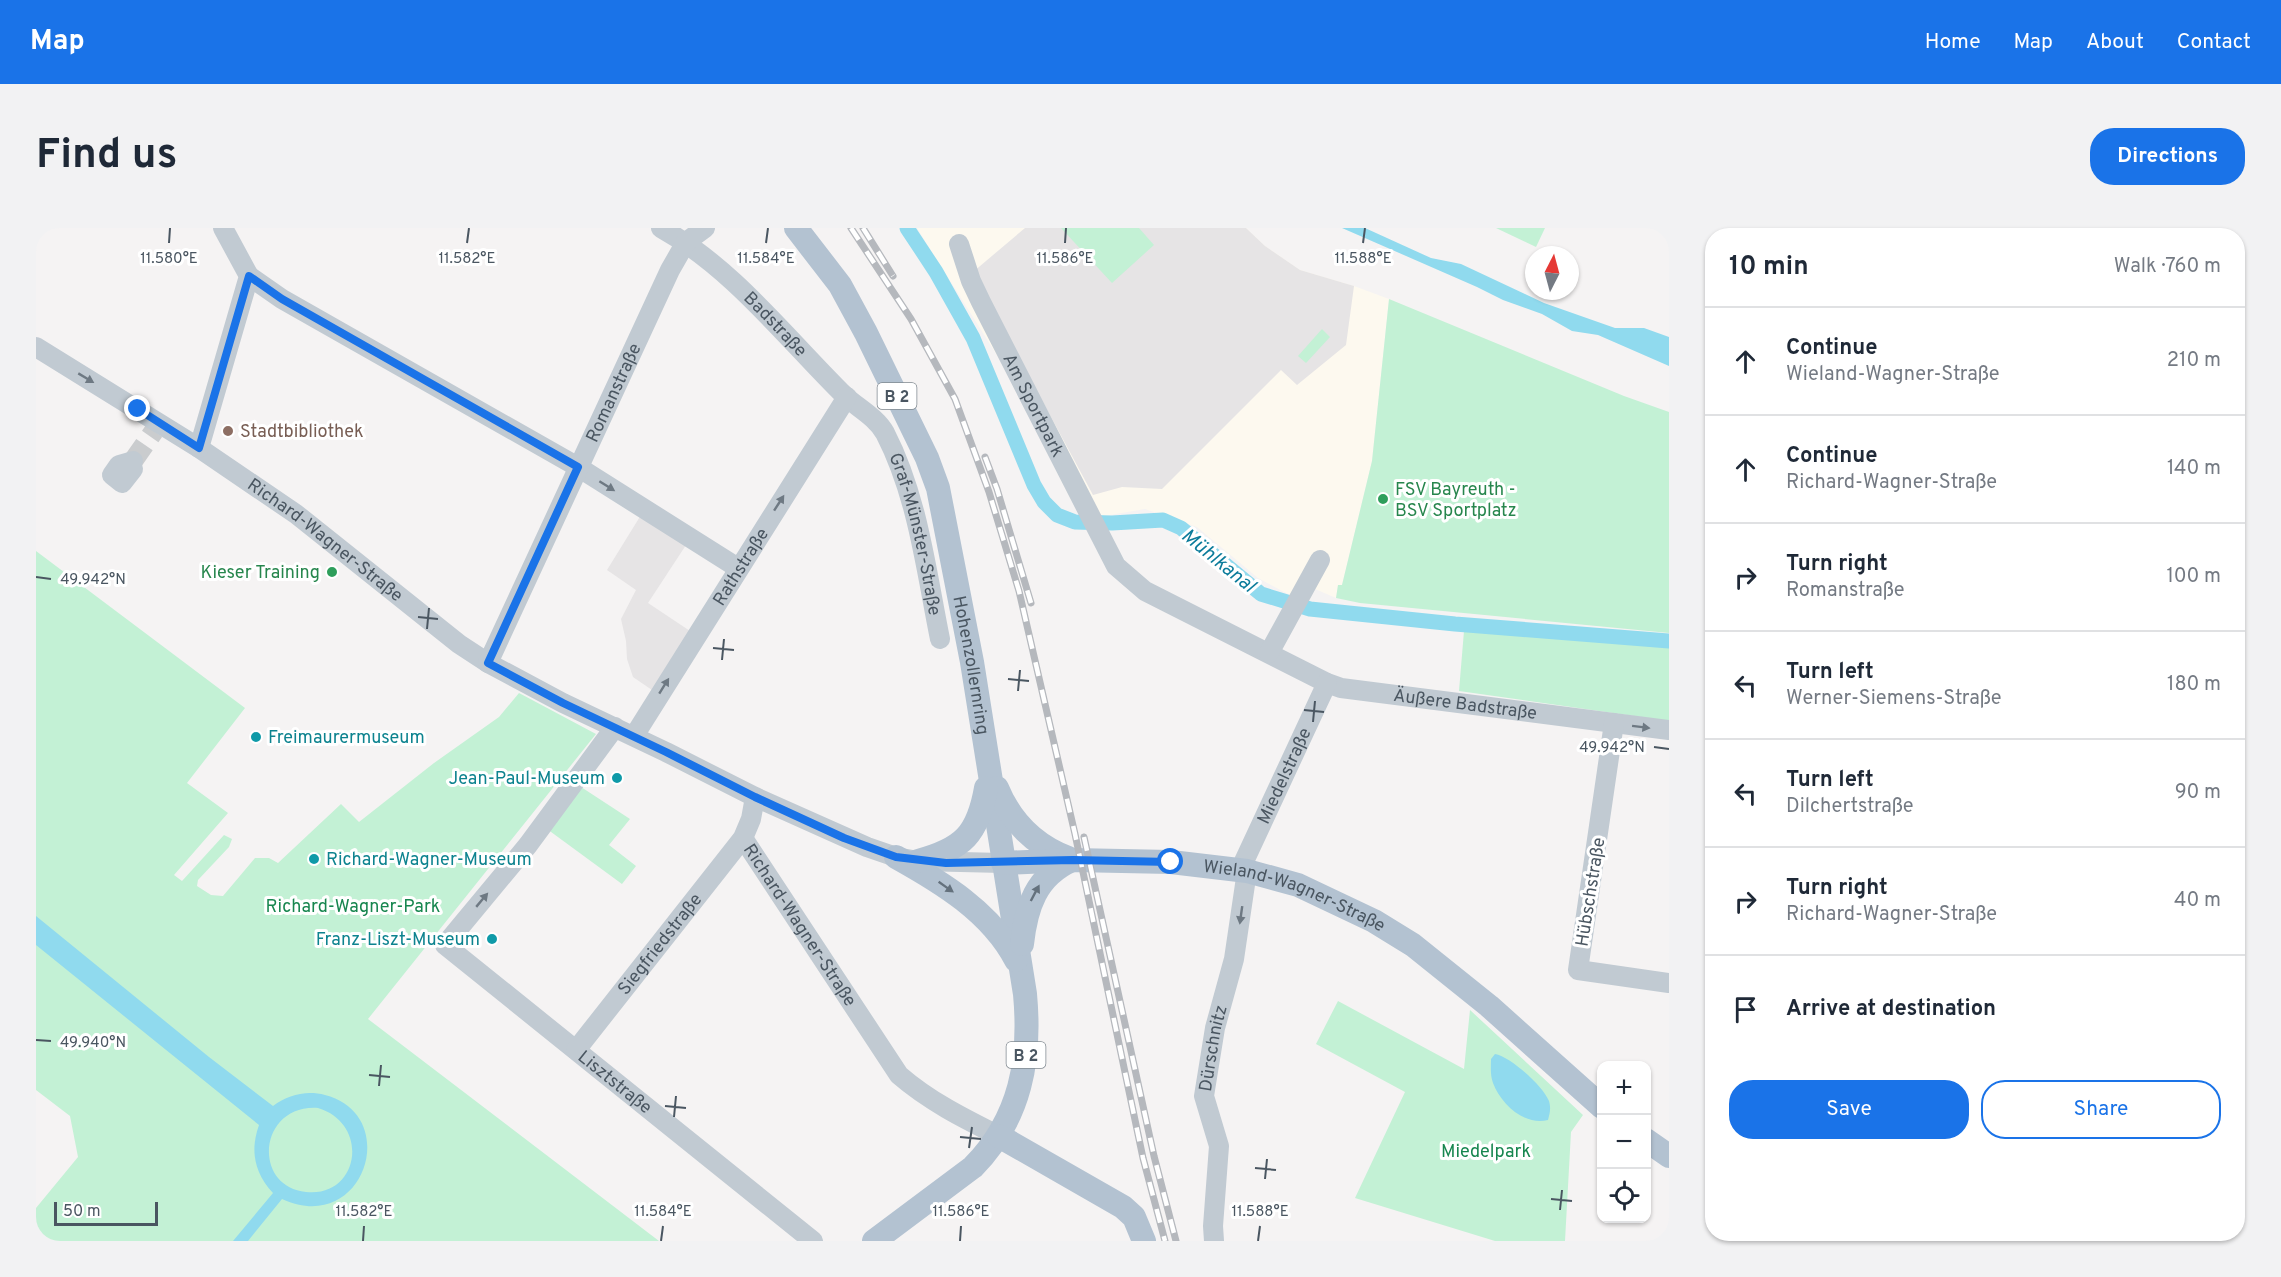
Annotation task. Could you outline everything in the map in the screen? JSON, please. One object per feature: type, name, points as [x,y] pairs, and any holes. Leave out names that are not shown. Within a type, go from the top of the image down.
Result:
[{"type":"main road","name":"Hohenzollernring","points":[[796,228],[840,285],[927,458],[938,488],[972,662],[1028,1024],[1027,1050],[1014,1105],[999,1136],[987,1153],[973,1167],[874,1241]]},
{"type":"main road","points":[[907,859],[949,851],[972,832],[983,806],[987,765]]},
{"type":"main road","points":[[987,765],[1002,799],[1026,833],[1053,852],[1073,860]]},
{"type":"main road","points":[[907,859],[982,916],[1008,947],[1021,970]]},
{"type":"main road","points":[[1021,970],[1025,920],[1031,900],[1038,886],[1051,872],[1073,860]]},
{"type":"main road","name":"Wieland-Wagner-Straße","points":[[1003,863],[1073,860],[1171,862],[1244,870],[1298,885],[1374,921],[1413,945],[1489,1006],[1597,1103]]},
{"type":"main road","name":"Richard-Wagner-Straße","points":[[999,1136],[1123,1207],[1134,1217],[1144,1241]]},
{"type":"main road","points":[[1651,1143],[1669,1156]]},
{"type":"street","points":[[224,228],[249,276],[282,299],[578,467],[738,568]]},
{"type":"street","name":"Badstraße","points":[[661,228],[686,242],[768,313],[847,397],[884,430]]},
{"type":"street","name":"Romanstraße","points":[[488,663],[670,270],[686,242],[705,228]]},
{"type":"street","name":"Am Sportpark","points":[[959,244],[971,281],[981,302],[1116,566]]},
{"type":"street","points":[[199,448],[249,276]]},
{"type":"street","name":"Richard-Wagner-Straße","points":[[49,349],[157,428],[199,448],[296,514],[488,663],[563,703],[755,797],[751,819],[743,838],[899,1075],[941,1106],[999,1136]]},
{"type":"street","name":"Rathstraße","points":[[634,736],[847,397]]},
{"type":"street","name":"Graf-Münster-Straße","points":[[884,430],[899,463],[916,518],[940,639]]},
{"type":"street","points":[[1269,653],[1320,560]]},
{"type":"street","name":"Äußere Badstraße","points":[[1116,566],[1145,591],[1341,688],[1669,730]]},
{"type":"street","name":"Miedelstraße","points":[[1244,870],[1327,683]]},
{"type":"street","name":"Hübschstraße","points":[[1614,723],[1578,970],[1669,983]]},
{"type":"street","name":"Lisztstraße","points":[[615,727],[528,845],[445,945],[813,1241]]},
{"type":"street","name":"Wieland-Wagner-Straße","points":[[755,797],[844,838],[907,859],[1003,863]]},
{"type":"street","name":"Siegfriedstraße","points":[[576,1050],[743,838]]},
{"type":"street","name":"Dürschnitz","points":[[1214,1233],[1219,1146],[1204,1096],[1215,1028],[1234,959],[1244,870]]},
{"type":"shaded area","points":[[917,228],[1246,228],[1265,246],[1300,270],[1389,299],[1372,461],[1342,585],[1338,585],[1336,598],[1315,589],[1305,603],[1258,578],[1197,527],[1145,509],[1104,516],[1071,500],[1005,368]]},
{"type":"shaded area","points":[[1025,228],[1246,228],[1265,246],[1300,270],[1354,286],[1346,345],[1297,385],[1281,370],[1162,489],[1122,487],[1093,495],[973,272]]},
{"type":"shaded area","points":[[641,515],[686,545],[648,603],[690,631],[652,690],[633,677],[627,659],[621,619],[636,590],[607,570]]},
{"type":"green space","points":[[1061,228],[1139,228],[1154,245],[1112,283]]},
{"type":"green space","points":[[1496,228],[1545,228],[1536,246]]},
{"type":"green space","points":[[1389,299],[1624,396],[1669,412],[1669,633],[1360,603],[1336,598],[1338,585],[1342,585],[1372,461]]},
{"type":"green space","points":[[1322,329],[1330,337],[1306,363],[1298,356]]},
{"type":"green space","name":"Richard-Wagner-Park","points":[[36,551],[245,708],[187,783],[228,813],[174,875],[182,881],[224,835],[232,839],[229,847],[198,880],[197,886],[211,895],[223,896],[255,858],[269,858],[278,863],[341,804],[359,822],[434,763],[499,717],[519,693],[596,734],[368,1019],[659,1241],[36,1241],[36,1208],[78,1157],[70,1116],[36,1090]]},
{"type":"green space","points":[[1464,631],[1669,646],[1669,721],[1459,691]]},
{"type":"green space","points":[[578,785],[630,819],[609,845],[636,866],[622,884],[547,829]]},
{"type":"green space","name":"Miedelpark","points":[[1338,1001],[1464,1069],[1470,1010],[1583,1115],[1571,1132],[1565,1241],[1495,1241],[1355,1198],[1405,1092],[1316,1044]]},
{"type":"water","points":[[1342,228],[1365,228],[1431,258],[1461,264],[1525,294],[1525,300],[1538,300],[1615,328],[1644,328],[1669,337],[1669,366],[1598,335],[1572,331],[1542,314],[1503,300]]},
{"type":"water","points":[[36,916],[209,1057],[273,1106],[291,1096],[311,1093],[325,1095],[349,1107],[363,1125],[367,1147],[364,1169],[352,1188],[334,1202],[311,1206],[282,1199],[248,1241],[233,1241],[273,1193],[258,1169],[254,1152],[259,1125],[36,945]],"holes":[[[318,1108],[335,1116],[346,1129],[351,1143],[352,1158],[347,1172],[338,1184],[324,1191],[306,1192],[288,1187],[276,1176],[270,1162],[269,1146],[274,1131],[284,1119],[298,1110]]]},
{"type":"water","points":[[1495,1054],[1518,1066],[1546,1095],[1550,1104],[1548,1120],[1530,1120],[1514,1112],[1508,1106],[1497,1091],[1491,1077],[1491,1059]]},
{"type":"waterway","name":"Mühlkanal","points":[[907,228],[936,272],[973,338],[1034,485],[1044,502],[1057,515],[1075,522],[1112,523],[1163,520],[1181,528],[1261,594],[1310,609],[1455,624],[1669,641]]},
{"type":"tunnel","points":[[133,461],[154,431]]},
{"type":"railway","points":[[851,228],[911,319],[955,399],[989,492],[1019,591],[1075,834],[1143,1158],[1165,1241]]},
{"type":"railway","points":[[863,228],[893,276]]},
{"type":"railway","points":[[985,457],[997,489],[1031,603]]},
{"type":"railway","points":[[1084,837],[1154,1156],[1176,1241]]},
{"type":"place","name":"Stadtbibliothek","points":[[228,431]]},
{"type":"place","name":"FSV Bayreuth - BSV Sportplatz","points":[[1383,499]]},
{"type":"place","name":"Kieser Training","points":[[332,572]]},
{"type":"place","name":"Freimaurermuseum","points":[[256,737]]},
{"type":"place","name":"Jean-Paul-Museum","points":[[617,778]]},
{"type":"place","name":"Richard-Wagner-Museum","points":[[314,859]]},
{"type":"place","name":"Franz-Liszt-Museum","points":[[492,939]]},
{"type":"route","points":[[138,409],[199,448],[249,276],[282,299],[578,467],[488,663],[563,703],[755,797],[844,838],[896,857],[946,863],[1073,860],[1171,862]]}]
